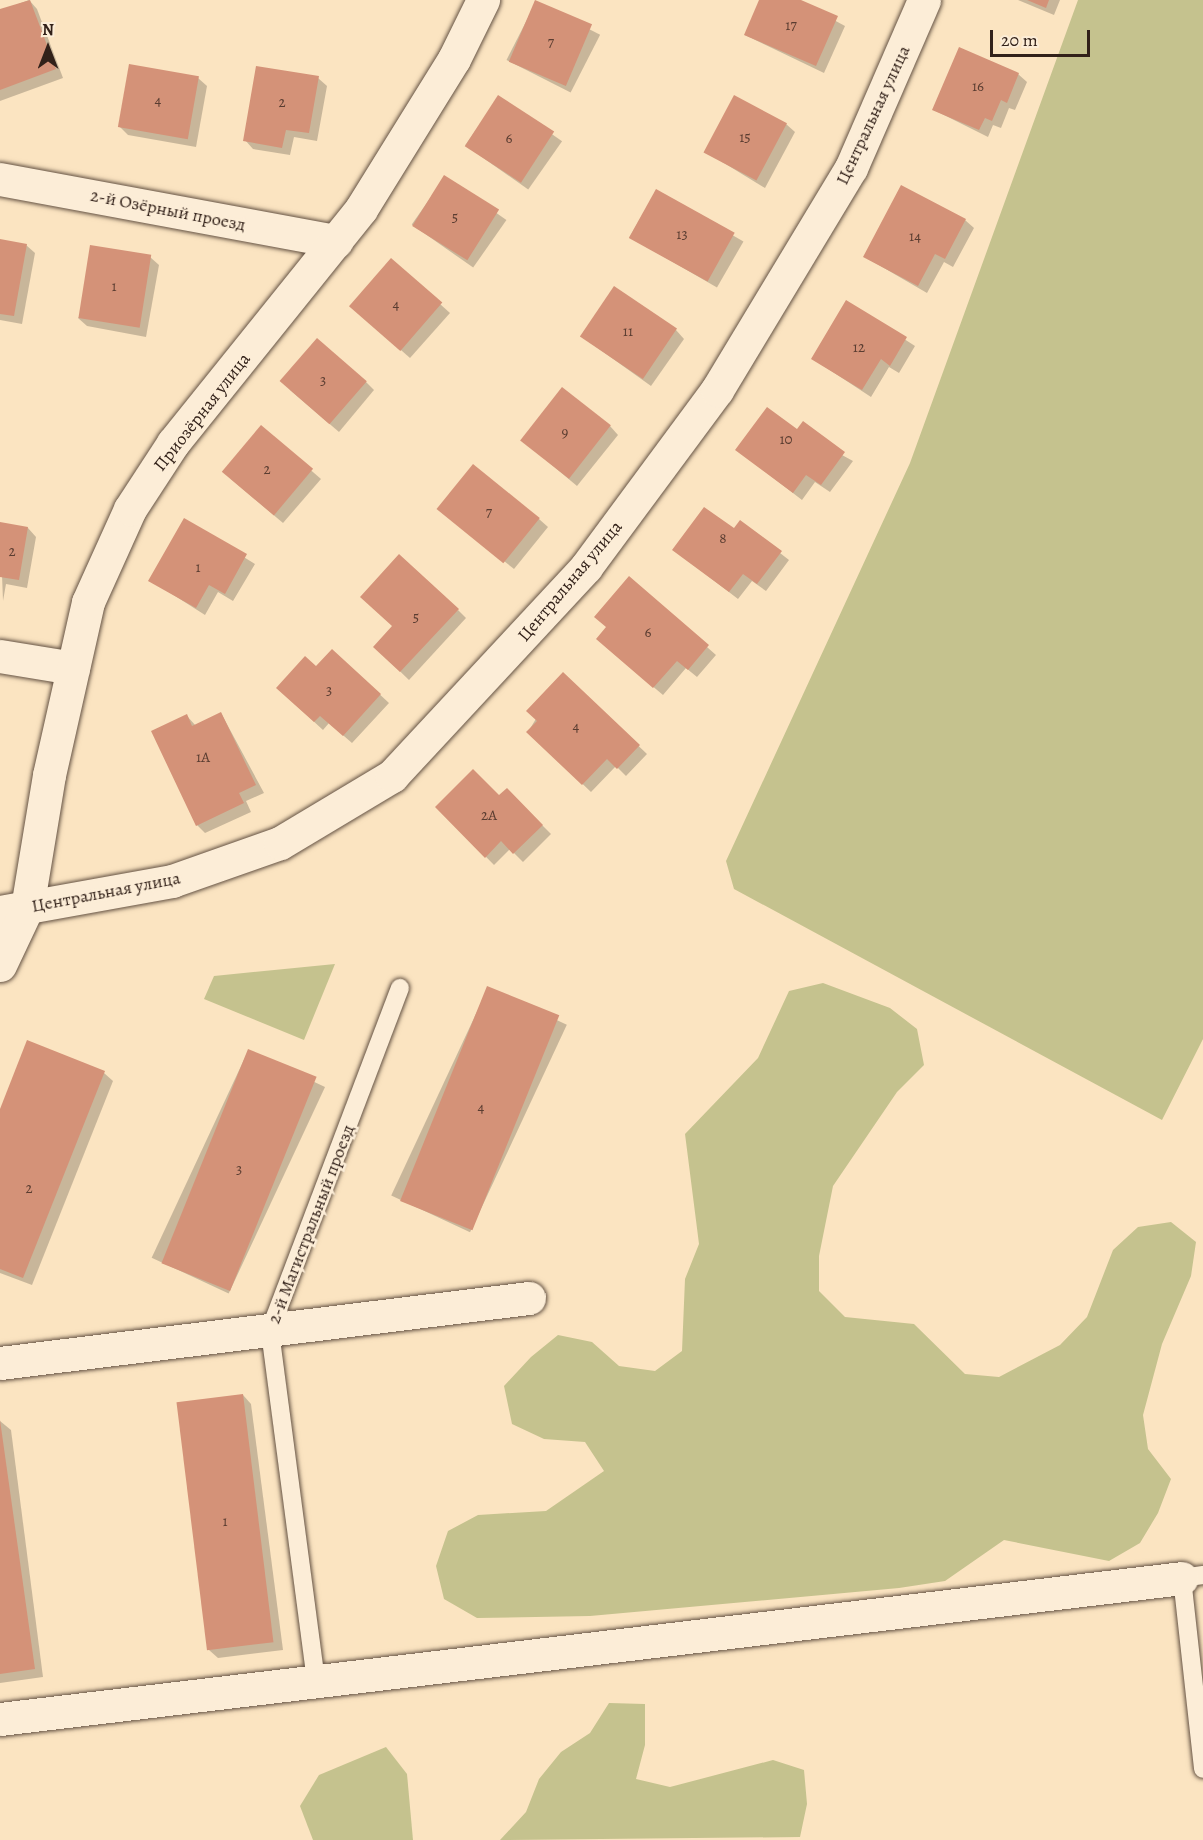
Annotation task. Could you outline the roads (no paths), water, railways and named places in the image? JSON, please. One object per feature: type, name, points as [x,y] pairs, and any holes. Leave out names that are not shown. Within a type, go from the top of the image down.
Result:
[{"type":"street","name":"Приозёрная улица","points":[[0,965],[88,602],[130,509],[173,443],[336,241],[454,59],[483,0]]},
{"type":"street","name":"Центральная улица","points":[[13,910],[172,881],[280,843],[392,776],[586,567],[717,390],[851,168],[924,0]]},
{"type":"street","name":"2-й Озёрный проезд","points":[[0,179],[336,241]]},
{"type":"street","points":[[0,656],[73,668]]},
{"type":"street","points":[[0,1363],[529,1298]]},
{"type":"street","points":[[0,1719],[1192,1576]]},
{"type":"lane","name":"2-й Магистральный проезд","points":[[316,1682],[270,1330],[400,988]]},
{"type":"lane","points":[[1192,1576],[1203,1769]]}]
